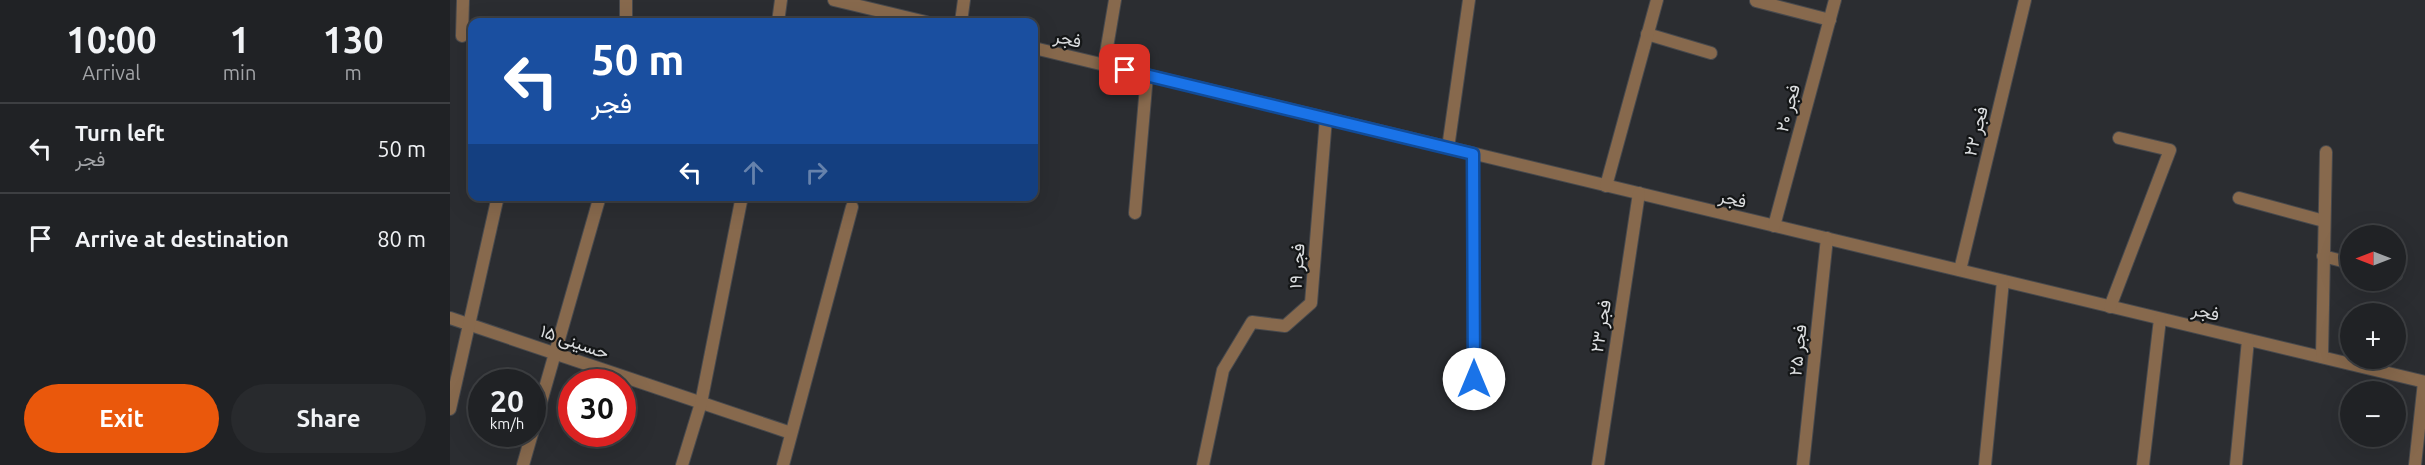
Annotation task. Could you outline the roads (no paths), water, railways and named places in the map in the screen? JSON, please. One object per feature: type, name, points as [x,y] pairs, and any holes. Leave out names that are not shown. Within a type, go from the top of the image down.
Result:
[{"type":"street","points":[[462,36],[463,0]]},
{"type":"street","points":[[626,0],[626,18]]},
{"type":"street","points":[[779,18],[781,0]]},
{"type":"street","points":[[835,0],[909,18]]},
{"type":"street","points":[[962,18],[964,0]]},
{"type":"street","points":[[1104,65],[1115,0]]},
{"type":"street","points":[[1448,148],[1469,0]]},
{"type":"street","points":[[1606,186],[1657,0]]},
{"type":"street","points":[[1756,0],[1830,20]]},
{"type":"street","name":"فجر ۲۰","points":[[1774,226],[1835,0]]},
{"type":"street","name":"فجر ۲۲","points":[[1960,270],[2025,0]]},
{"type":"street","points":[[1647,34],[1711,53]]},
{"type":"street","name":"فجر","points":[[1038,49],[2425,382]]},
{"type":"street","points":[[1135,213],[1147,75]]},
{"type":"street","name":"فجر ۱۹","points":[[1203,465],[1223,370],[1252,322],[1285,326],[1311,303],[1326,118]]},
{"type":"street","points":[[2110,307],[2170,150],[2119,138]]},
{"type":"street","points":[[2322,357],[2326,152]]},
{"type":"street","points":[[1473,154],[1474,379]]},
{"type":"street","name":"فجر ۲۳","points":[[1598,465],[1639,193]]},
{"type":"street","points":[[2239,198],[2324,221]]},
{"type":"street","points":[[450,409],[471,326],[497,201]]},
{"type":"street","points":[[523,465],[599,201]]},
{"type":"street","points":[[682,465],[701,403],[741,201]]},
{"type":"street","points":[[783,465],[852,207]]},
{"type":"street","name":"فجر ۲۵","points":[[1803,465],[1827,238]]},
{"type":"street","points":[[2324,256],[2340,260]]},
{"type":"street","points":[[1985,465],[2003,281]]},
{"type":"street","name":"حسینی ۱۵","points":[[450,318],[791,433]]},
{"type":"street","points":[[2143,465],[2160,318]]},
{"type":"street","points":[[2236,465],[2248,340]]},
{"type":"street","points":[[2415,465],[2425,382]]}]
